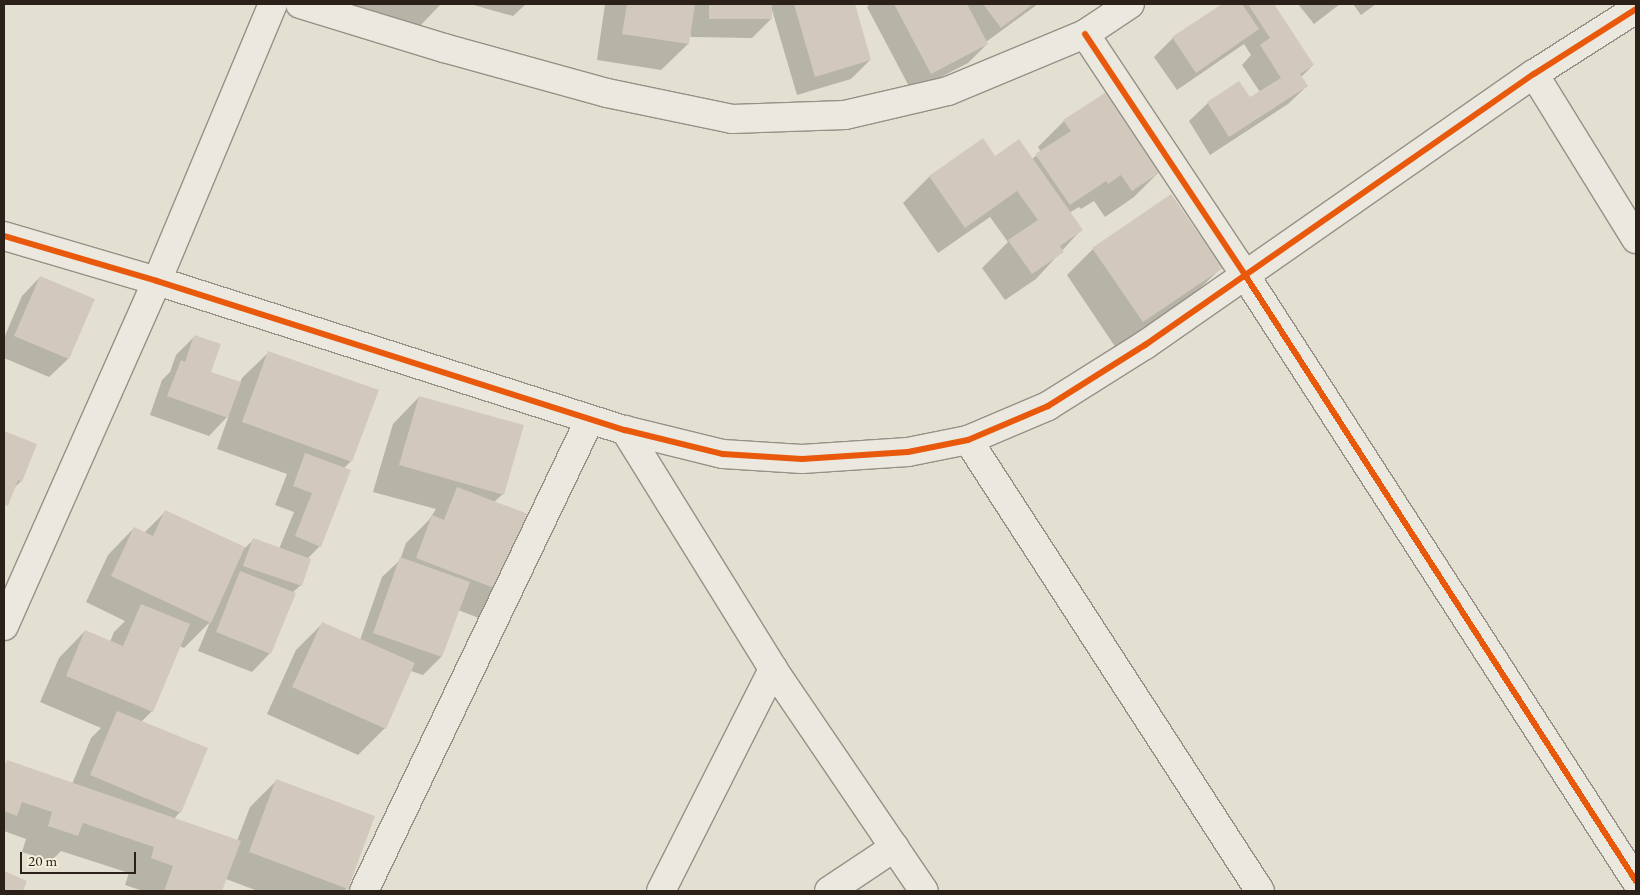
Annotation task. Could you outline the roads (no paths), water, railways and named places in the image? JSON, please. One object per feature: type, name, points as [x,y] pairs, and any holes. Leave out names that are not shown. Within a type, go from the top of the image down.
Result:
[{"type":"street","points":[[4,626],[157,281],[273,4]]},
{"type":"street","points":[[300,4],[444,48],[607,93],[732,120],[845,115],[948,91],[1085,34],[1130,4]]},
{"type":"street","points":[[4,236],[157,281],[625,430],[723,454],[802,459],[908,452],[968,440],[1048,406],[1145,345],[1534,74],[1636,9]]},
{"type":"street","points":[[1085,34],[1245,275],[1636,881]]},
{"type":"street","points":[[1534,74],[1636,240]]},
{"type":"street","points":[[364,891],[590,419]]},
{"type":"street","points":[[625,430],[773,669],[924,891]]},
{"type":"street","points":[[968,440],[1260,891]]},
{"type":"street","points":[[661,891],[773,669]]},
{"type":"street","points":[[829,891],[895,847]]}]
